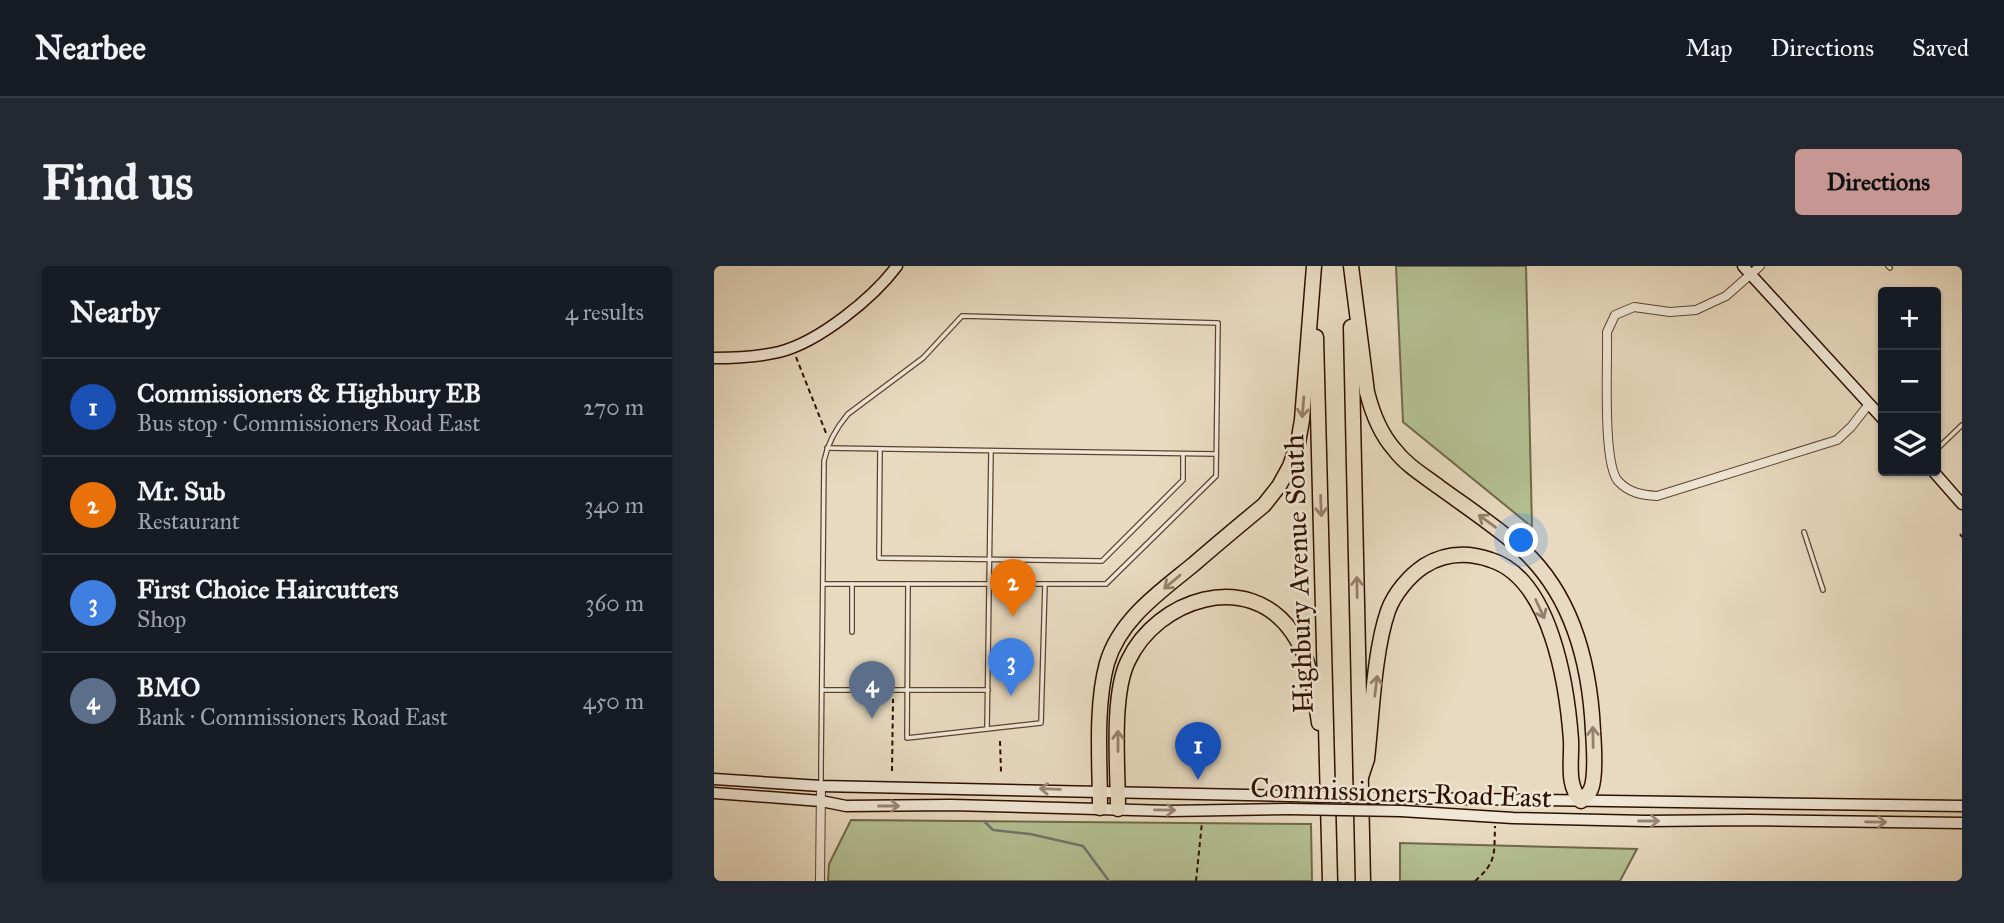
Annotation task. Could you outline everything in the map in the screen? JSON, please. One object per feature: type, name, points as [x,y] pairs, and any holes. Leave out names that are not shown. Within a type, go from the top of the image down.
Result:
[{"type":"highway","name":"Highbury Avenue South","points":[[1314,266],[1330,881]]},
{"type":"highway","points":[[1100,808],[1103,685],[1111,653],[1122,632],[1146,604],[1264,505],[1290,466],[1302,419],[1314,266]]},
{"type":"highway","name":"Highbury Avenue South","points":[[1350,266],[1363,881]]},
{"type":"highway","points":[[1350,266],[1367,392],[1384,436],[1412,467],[1499,530],[1526,553],[1549,580],[1569,617],[1582,650],[1592,709],[1592,788],[1581,801],[1572,789],[1571,742],[1564,684],[1551,636],[1536,602],[1519,576],[1505,565],[1465,554],[1436,559],[1407,580],[1388,611],[1381,640],[1367,759],[1361,778]]},
{"type":"highway","points":[[1118,809],[1120,695],[1128,661],[1138,644],[1173,613],[1191,602],[1222,596],[1238,596],[1264,606],[1275,613],[1292,631],[1310,675],[1329,780]]},
{"type":"main road","points":[[714,358],[740,358],[781,352],[813,337],[852,313],[897,266]]},
{"type":"main road","points":[[1751,269],[1878,413]]},
{"type":"main road","points":[[1937,476],[1962,504]]},
{"type":"main road","name":"Commissioners Road East","points":[[714,779],[821,786],[1400,799],[1962,806]]},
{"type":"main road","name":"Commissioners Road East","points":[[714,793],[821,801],[846,806],[951,805],[1170,811],[1289,809],[1581,819],[1962,823]]},
{"type":"main road","points":[[1581,801],[1581,819]]},
{"type":"street","points":[[1751,269],[1726,296],[1696,310],[1670,312],[1634,307],[1615,315],[1608,332],[1608,432],[1609,458],[1616,479],[1630,491],[1657,496],[1838,440],[1870,404]]},
{"type":"street","points":[[821,786],[821,881]]},
{"type":"lane","points":[[821,786],[824,461],[829,442],[848,414],[923,358],[962,316],[1218,323],[1216,476],[1106,584],[823,584]]},
{"type":"lane","points":[[1941,445],[1962,425]]},
{"type":"lane","points":[[827,448],[1216,454]]},
{"type":"lane","points":[[880,449],[879,558],[1102,561],[1182,480],[1183,454]]},
{"type":"lane","points":[[987,729],[991,451]]},
{"type":"lane","points":[[1804,532],[1823,590]]},
{"type":"lane","points":[[852,584],[852,632]]},
{"type":"lane","points":[[908,584],[907,738],[1041,723],[1045,584]]},
{"type":"lane","points":[[822,690],[988,690]]},
{"type":"path","points":[[796,356],[829,442]]},
{"type":"path","points":[[892,699],[892,771]]},
{"type":"path","points":[[999,741],[1001,772]]},
{"type":"path","points":[[1196,881],[1202,822]]},
{"type":"path","points":[[1475,881],[1490,867],[1494,853],[1495,826]]},
{"type":"green space","points":[[1396,266],[1526,266],[1532,527],[1403,422]]},
{"type":"green space","points":[[851,820],[1311,824],[1312,881],[828,881],[829,864]]},
{"type":"green space","points":[[1400,843],[1637,849],[1620,881],[1400,881]]},
{"type":"waterway","points":[[984,821],[993,830],[1030,834],[1083,846],[1109,881]]},
{"type":"place","name":"Mr. Sub","points":[[1013,617]]},
{"type":"place","name":"First Choice Haircutters","points":[[1011,696]]},
{"type":"place","name":"BMO","points":[[872,719]]},
{"type":"place","name":"Commissioners & Highbury EB","points":[[1198,780]]}]
